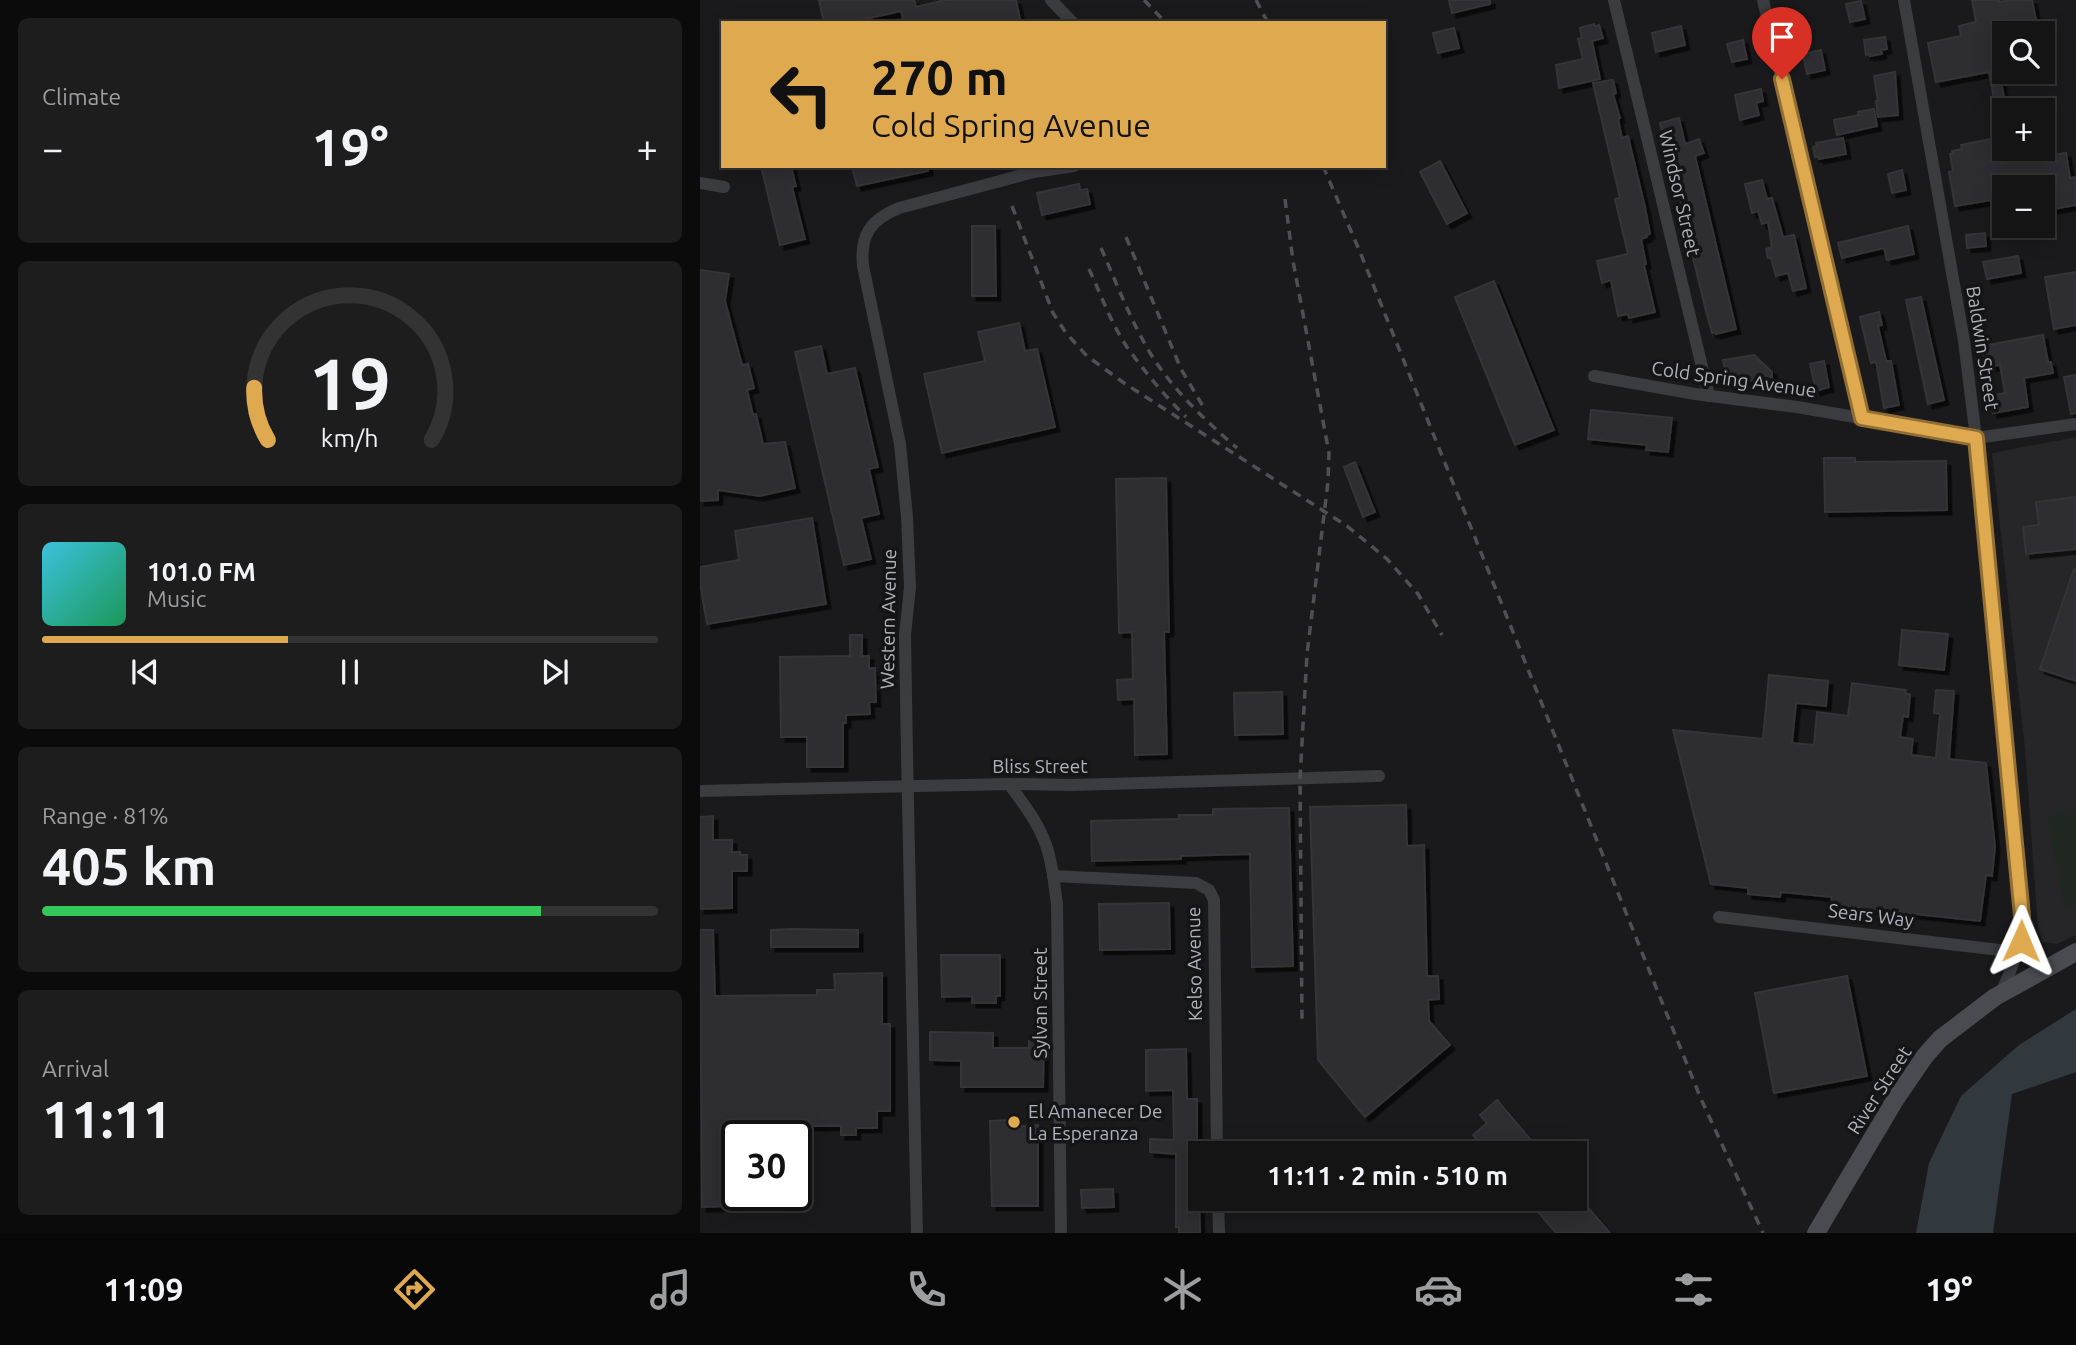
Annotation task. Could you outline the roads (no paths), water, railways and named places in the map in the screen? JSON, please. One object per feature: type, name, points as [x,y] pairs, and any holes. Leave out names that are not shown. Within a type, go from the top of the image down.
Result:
[{"type":"main road","name":"River Street","points":[[1816,1233],[1888,1112],[1925,1056],[1940,1039],[2001,993],[2076,952]]},
{"type":"street","points":[[1051,0],[1071,21]]},
{"type":"street","name":"Windsor Street","points":[[1614,0],[1709,396]]},
{"type":"street","points":[[1763,0],[1862,418]]},
{"type":"street","name":"Baldwin Street","points":[[1904,0],[1964,341],[1976,438],[2022,916],[2018,952],[2001,993]]},
{"type":"street","name":"Western Avenue","points":[[917,1233],[905,635],[910,587],[900,444],[863,266],[863,244],[876,221],[899,208],[1034,172],[1061,168]]},
{"type":"street","points":[[700,184],[724,187]]},
{"type":"street","name":"Cold Spring Avenue","points":[[1594,376],[1976,438],[2076,424]]},
{"type":"street","name":"Bliss Street","points":[[700,791],[1072,785],[1380,776]]},
{"type":"street","name":"Sylvan Street","points":[[1009,784],[1042,834],[1053,876],[1058,927],[1060,1233]]},
{"type":"street","name":"Kelso Avenue","points":[[1053,876],[1196,883],[1209,890],[1214,900],[1217,1141]]},
{"type":"street","name":"Sears Way","points":[[1719,917],[2018,952]]},
{"type":"street","points":[[1218,1211],[1219,1233]]},
{"type":"railway","points":[[1144,0],[1164,21]]},
{"type":"railway","points":[[1256,0],[1267,21]]},
{"type":"railway","points":[[1324,168],[1701,1099],[1763,1233]]},
{"type":"railway","points":[[1285,199],[1293,261],[1329,453],[1328,482],[1307,654],[1300,779],[1302,1022]]},
{"type":"railway","points":[[1012,206],[1053,313],[1066,333],[1087,356],[1124,383],[1347,526],[1387,559],[1418,594],[1442,635]]},
{"type":"railway","points":[[1126,237],[1181,369],[1204,408]]},
{"type":"railway","points":[[1101,248],[1137,330],[1152,356],[1191,405],[1237,448]]},
{"type":"railway","points":[[1089,269],[1111,319],[1127,347],[1186,417]]},
{"type":"place","name":"El Amanecer De La Esperanza","points":[[1014,1122]]}]
